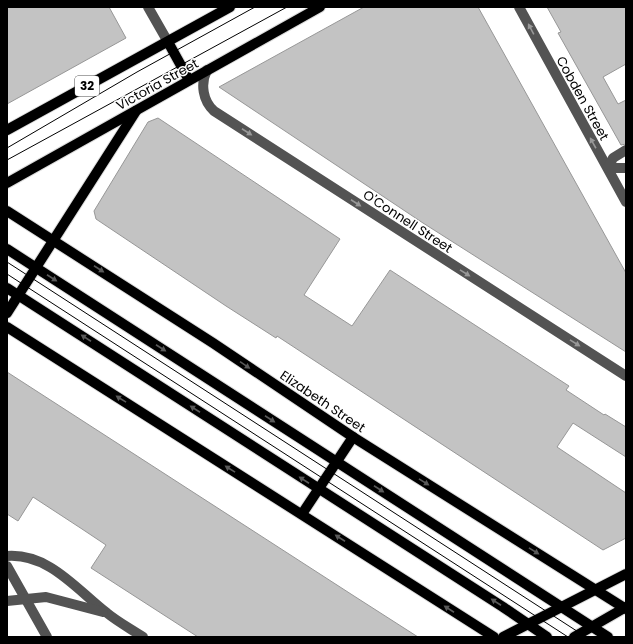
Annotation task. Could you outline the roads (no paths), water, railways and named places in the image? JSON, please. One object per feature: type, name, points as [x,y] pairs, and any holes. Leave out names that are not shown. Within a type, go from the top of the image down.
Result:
[{"type":"main road","name":"32","points":[[7,130],[230,7]]},
{"type":"main road","name":"Victoria Street","points":[[7,183],[320,7]]},
{"type":"main road","points":[[168,42],[189,80]]},
{"type":"main road","points":[[7,313],[137,110]]},
{"type":"main road","name":"Elizabeth Street","points":[[7,211],[212,343],[353,437],[625,608]]},
{"type":"main road","points":[[7,249],[608,637]]},
{"type":"main road","points":[[7,288],[547,637]]},
{"type":"main road","points":[[7,327],[494,637]]},
{"type":"main road","points":[[302,514],[353,437]]},
{"type":"main road","points":[[503,637],[626,574]]},
{"type":"main road","points":[[574,637],[625,608]]},
{"type":"street","points":[[148,7],[168,42]]},
{"type":"street","name":"Cobden Street","points":[[519,7],[626,202]]},
{"type":"street","name":"O'Connell Street","points":[[207,70],[203,81],[205,96],[214,111],[626,376]]},
{"type":"street","points":[[626,150],[613,158],[608,168],[626,168]]},
{"type":"street","points":[[7,556],[21,557],[50,567],[65,577],[107,614],[143,637]]},
{"type":"street","points":[[7,566],[47,637]]},
{"type":"street","points":[[7,601],[27,600],[42,597],[56,598],[107,614]]},
{"type":"tram line","points":[[7,148],[137,72],[255,7]]},
{"type":"tram line","points":[[7,160],[287,7]]},
{"type":"tram line","points":[[7,262],[586,637]]},
{"type":"tram line","points":[[7,274],[568,637]]}]
